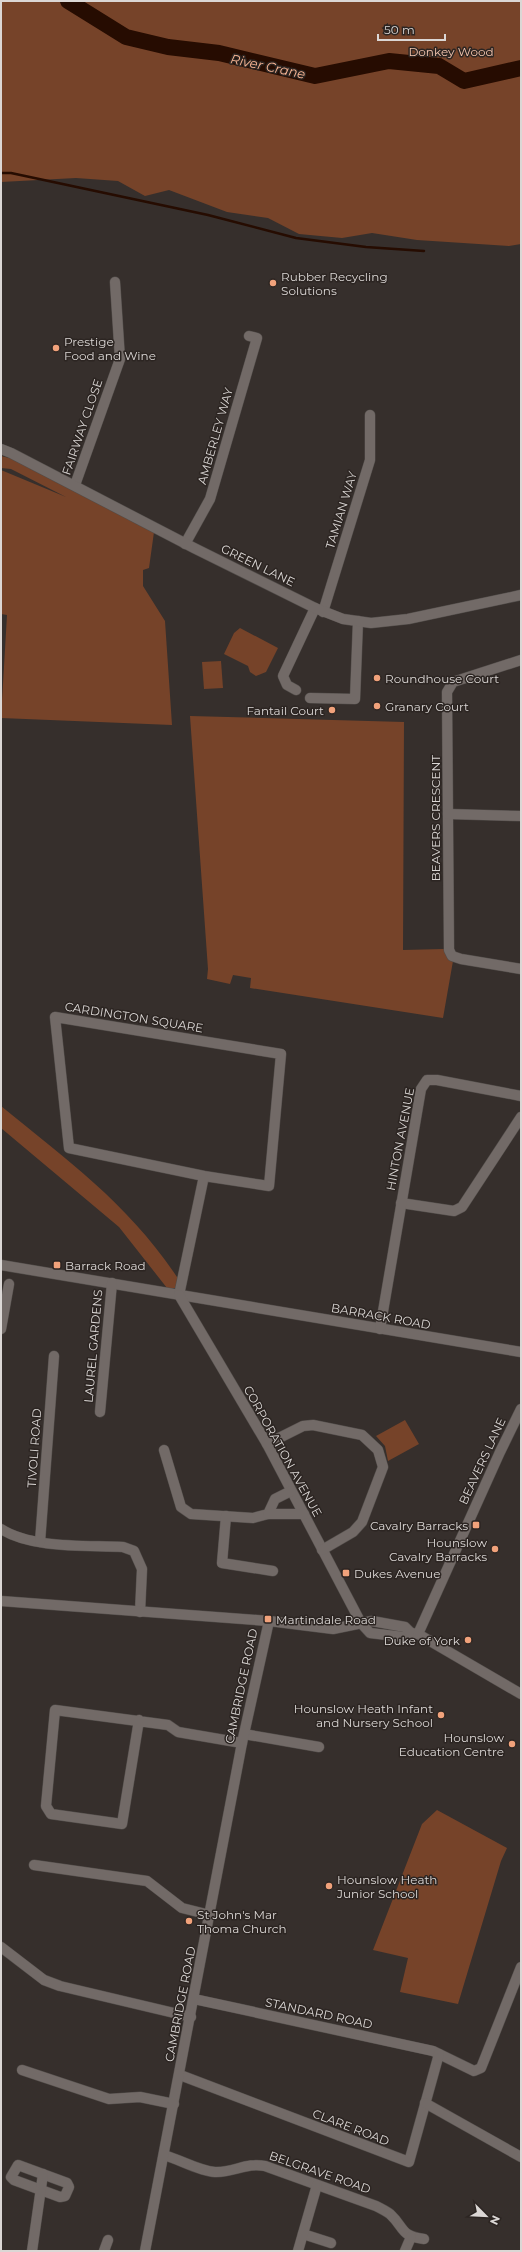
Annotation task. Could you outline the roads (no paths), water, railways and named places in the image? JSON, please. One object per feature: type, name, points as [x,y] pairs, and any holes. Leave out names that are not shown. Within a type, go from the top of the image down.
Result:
[{"type":"street","name":"FAIRWAY CLOSE","points":[[75,485],[120,359],[115,282]]},
{"type":"street","name":"AMBERLEY WAY","points":[[185,544],[210,499],[257,338],[249,336]]},
{"type":"street","name":"TAMIAN WAY","points":[[296,690],[287,685],[283,676],[319,610],[370,460],[370,415]]},
{"type":"street","name":"GREEN LANE","points":[[1,449],[75,485],[185,544],[319,610],[343,619],[371,623],[408,619],[521,595]]},
{"type":"street","points":[[310,698],[355,698],[358,621]]},
{"type":"street","name":"BEAVERS CRESCENT","points":[[521,660],[453,682],[447,692],[449,950],[452,956],[461,959],[521,969]]},
{"type":"street","points":[[448,814],[521,816]]},
{"type":"street","name":"CARDINGTON SQUARE","points":[[54,1017],[281,1054],[269,1186],[204,1176],[69,1148],[54,1017]]},
{"type":"street","name":"HINTON AVENUE","points":[[380,1329],[421,1089],[427,1080],[521,1096]]},
{"type":"street","name":"HINTON AVENUE","points":[[401,1203],[454,1211],[462,1207],[521,1117]]},
{"type":"street","points":[[179,1295],[204,1176]]},
{"type":"street","name":"BARRACK ROAD","points":[[1,1264],[521,1352]]},
{"type":"street","name":"LAUREL GARDENS","points":[[100,1412],[112,1283]]},
{"type":"street","points":[[1,1329],[9,1284]]},
{"type":"street","name":"CORPORATION AVENUE","points":[[179,1295],[267,1444],[361,1623]]},
{"type":"street","name":"TIVOLI ROAD","points":[[40,1542],[54,1356]]},
{"type":"street","name":"BEAVERS LANE","points":[[415,1634],[521,1409]]},
{"type":"street","points":[[267,1444],[303,1426],[313,1425],[362,1435],[378,1450],[383,1468],[362,1522],[354,1532],[322,1550]]},
{"type":"street","points":[[164,1450],[181,1507],[191,1514],[253,1518],[268,1514],[304,1514]]},
{"type":"street","points":[[268,1514],[275,1499],[291,1491]]},
{"type":"street","points":[[226,1516],[222,1564],[273,1571]]},
{"type":"street","points":[[1,1529],[12,1536],[40,1542],[123,1547],[134,1551],[142,1569],[140,1612]]},
{"type":"street","points":[[1,1601],[269,1621],[334,1629],[361,1623],[370,1633],[404,1637],[415,1634],[521,1694]]},
{"type":"street","name":"CAMBRIDGE ROAD","points":[[146,2251],[243,1739],[269,1621]]},
{"type":"street","points":[[139,1720],[122,1824],[51,1814],[46,1806],[55,1710],[139,1720],[168,1725],[178,1732],[319,1747]]},
{"type":"street","points":[[34,1865],[147,1881],[182,1908],[210,1915]]},
{"type":"street","points":[[1,1947],[44,1980],[60,1986],[191,2016]]},
{"type":"street","name":"STANDARD ROAD","points":[[194,2000],[439,2054],[474,2071],[481,2068],[521,1967]]},
{"type":"street","name":"CLARE ROAD","points":[[180,2075],[409,2162],[439,2054]]},
{"type":"street","points":[[22,2070],[109,2099],[140,2097],[174,2104]]},
{"type":"street","points":[[425,2103],[521,2157]]},
{"type":"street","name":"BELGRAVE ROAD","points":[[164,2155],[214,2172],[227,2172],[255,2164],[265,2166],[376,2206],[390,2214],[411,2237]]},
{"type":"street","points":[[18,2165],[67,2183],[69,2187],[65,2196],[60,2197],[41,2190],[14,2180],[11,2177],[18,2165]]},
{"type":"street","points":[[32,2251],[43,2174]]},
{"type":"street","points":[[298,2251],[317,2186]]},
{"type":"street","points":[[303,2234],[332,2243]]},
{"type":"street","points":[[405,2251],[411,2237],[424,2239]]},
{"type":"street","points":[[104,2251],[108,2240]]},
{"type":"waterway","name":"River Crane","points":[[68,1],[126,37],[168,47],[219,53],[315,76],[389,61],[439,66],[464,81],[521,68]]},
{"type":"waterway","points":[[1,173],[11,173],[208,215],[296,238],[366,247],[424,251]]},
{"type":"place","name":"Rubber Recycling Solutions","points":[[273,283]]},
{"type":"place","name":"Prestige Food and Wine","points":[[56,348]]},
{"type":"place","name":"Roundhouse Court","points":[[377,678]]},
{"type":"place","name":"Granary Court","points":[[377,706]]},
{"type":"place","name":"Fantail Court","points":[[332,710]]},
{"type":"place","name":"Barrack Road","points":[[57,1265]]},
{"type":"place","name":"Cavalry Barracks","points":[[476,1525]]},
{"type":"place","name":"Hounslow Cavalry Barracks","points":[[495,1549]]},
{"type":"place","name":"Dukes Avenue","points":[[346,1573]]},
{"type":"place","name":"Martindale Road","points":[[268,1619]]},
{"type":"place","name":"Duke of York","points":[[468,1640]]},
{"type":"place","name":"Hounslow Heath Infant and Nursery School","points":[[441,1715]]},
{"type":"place","name":"Hounslow Education Centre","points":[[512,1744]]},
{"type":"place","name":"Hounslow Heath Junior School","points":[[329,1886]]},
{"type":"place","name":"St John's Mar Thoma Church","points":[[189,1921]]},
{"type":"park label","name":"Donkey Wood","points":[[451,51]]}]
